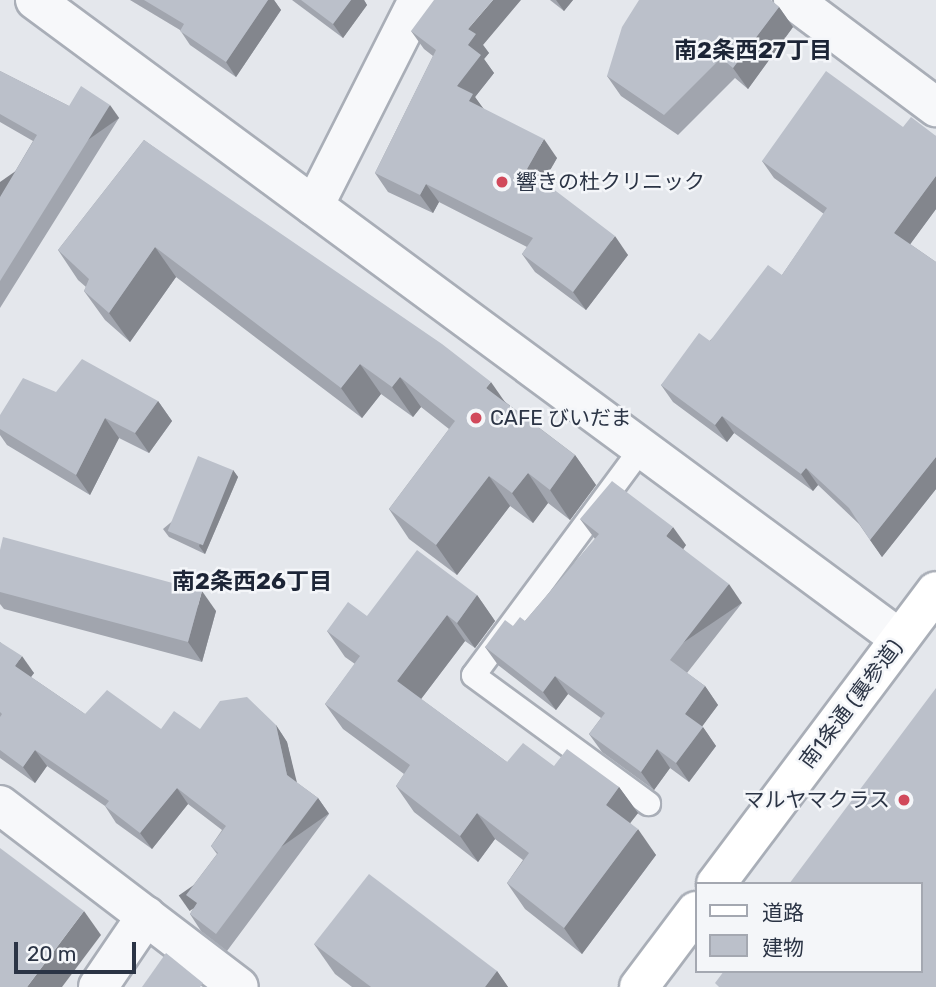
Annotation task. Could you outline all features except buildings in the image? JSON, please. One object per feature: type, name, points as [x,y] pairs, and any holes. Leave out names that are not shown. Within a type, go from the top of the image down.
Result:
[{"type":"street","points":[[35,0],[900,639]]},
{"type":"street","points":[[314,206],[418,0]]},
{"type":"street","points":[[793,0],[936,107]]},
{"type":"street","name":"南1条通 (裏参道)","points":[[718,882],[936,591]]},
{"type":"street","points":[[0,805],[239,987]]},
{"type":"street","points":[[639,987],[694,914]]},
{"type":"street","points":[[98,987],[146,916]]},
{"type":"lane","points":[[641,448],[473,675],[648,803]]},
{"type":"place","name":"響きの杜クリニック","points":[[502,182]]},
{"type":"place","name":"CAFE びいだま","points":[[476,418]]},
{"type":"place","name":"マルヤマクラス","points":[[904,800]]},
{"type":"district","name":"南2条西27丁目","points":[[753,50]]},
{"type":"district","name":"南2条西26丁目","points":[[252,581]]}]
